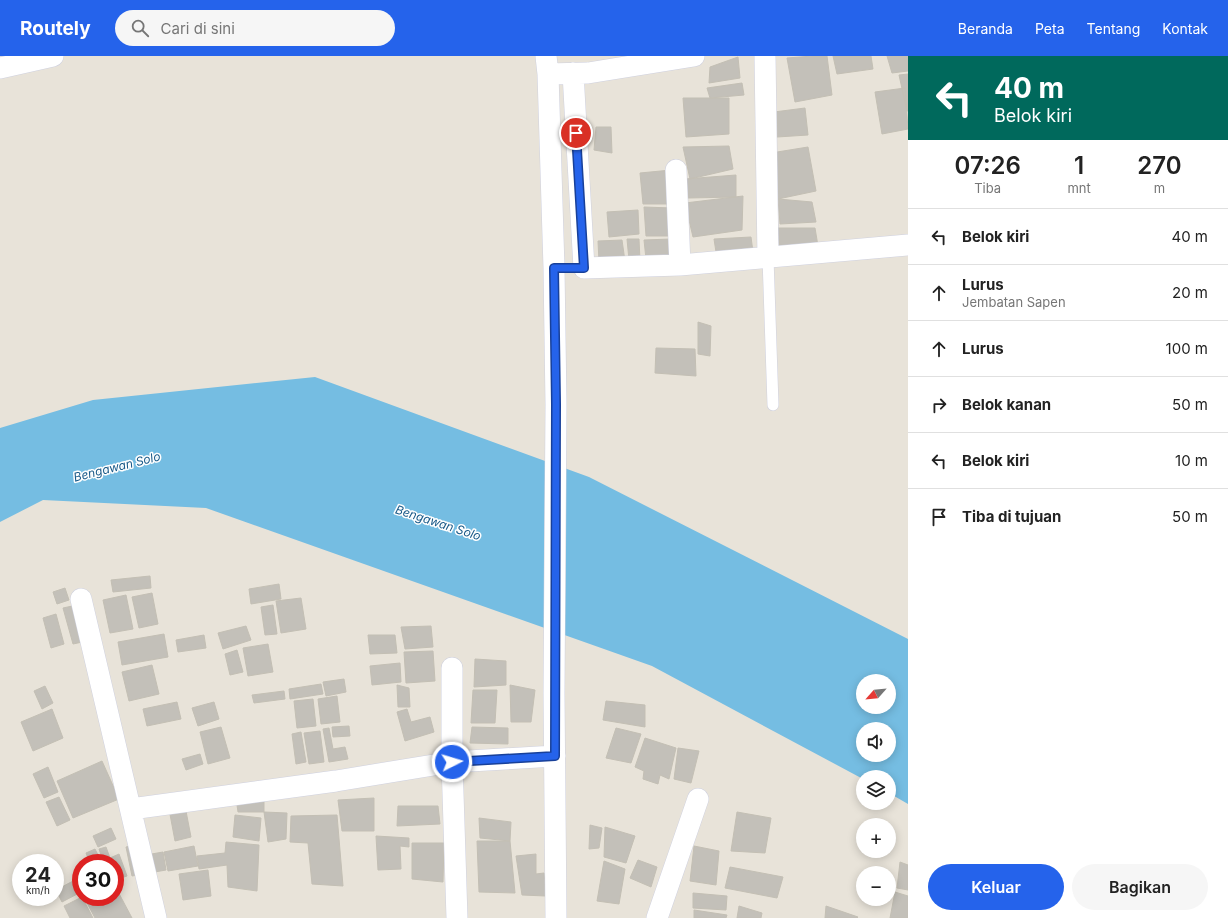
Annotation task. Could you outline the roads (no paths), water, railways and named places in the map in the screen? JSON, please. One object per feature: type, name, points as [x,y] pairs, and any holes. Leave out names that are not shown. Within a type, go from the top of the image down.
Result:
[{"type":"street","points":[[0,68],[53,56]]},
{"type":"street","points":[[556,918],[554,693],[556,404],[554,268],[547,65],[583,67],[694,56]]},
{"type":"street","points":[[765,56],[768,258]]},
{"type":"street","points":[[583,67],[584,268]]},
{"type":"street","points":[[676,170],[680,265]]},
{"type":"street","points":[[554,268],[680,265],[908,245]]},
{"type":"street","points":[[81,599],[156,918]]},
{"type":"street","points":[[452,668],[452,762],[457,918]]},
{"type":"street","points":[[131,809],[336,781],[452,762],[555,756]]},
{"type":"street","points":[[657,918],[698,799]]},
{"type":"lane","points":[[768,258],[774,405]]},
{"type":"water","name":"Bengawan Solo","points":[[315,377],[589,477],[908,639],[908,804],[896,797],[896,770],[856,770],[856,775],[652,666],[206,508],[43,500],[0,522],[0,428],[93,400]]}]
